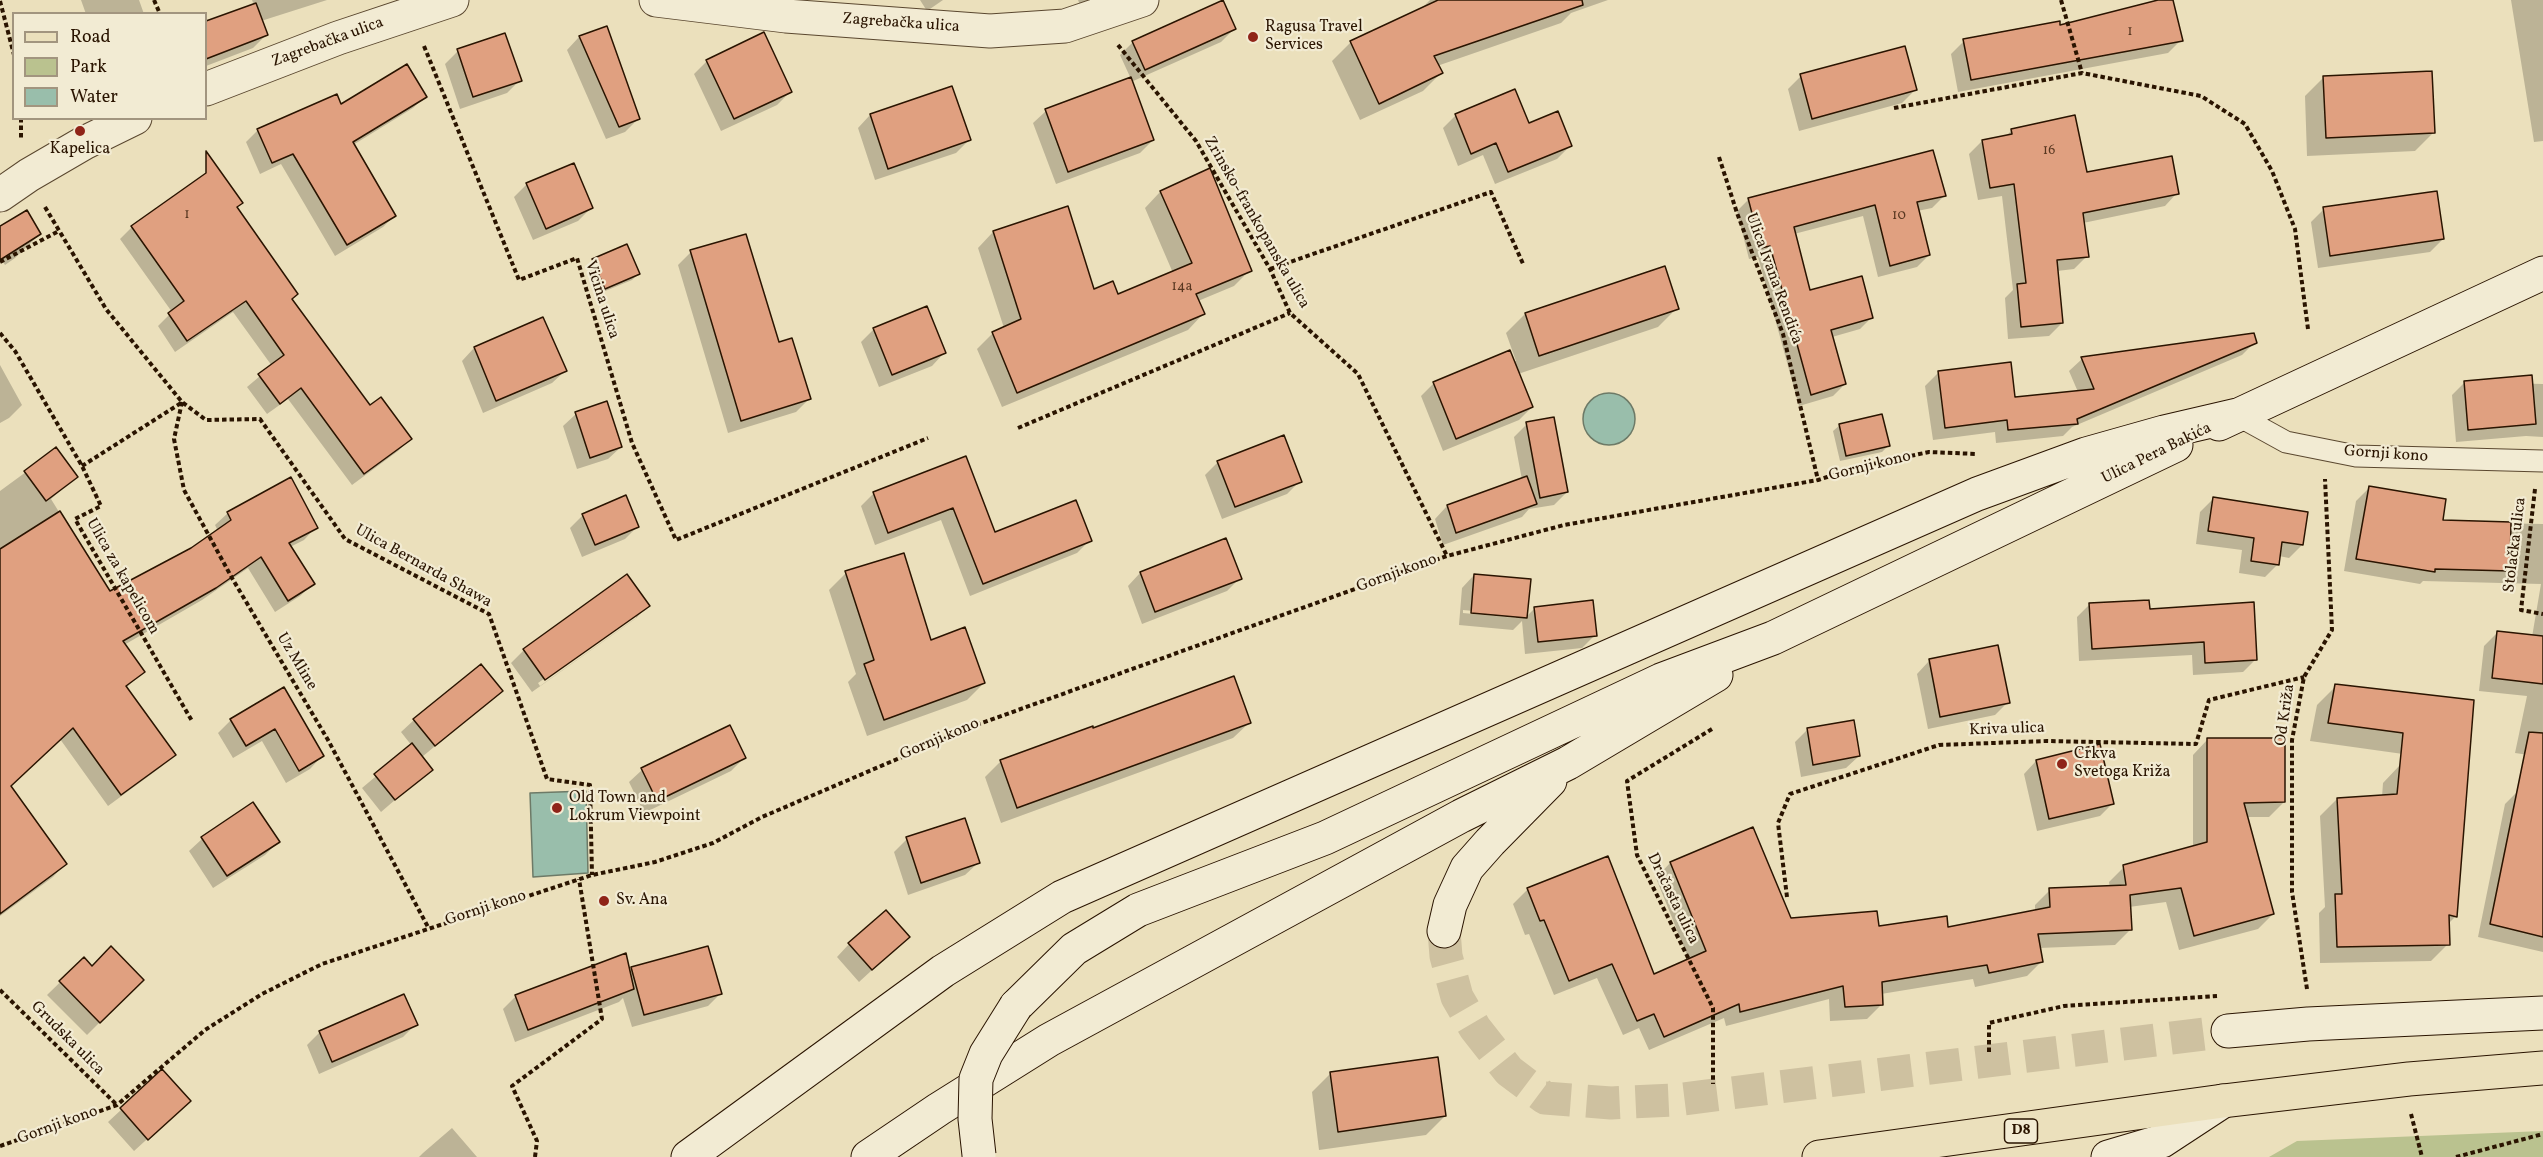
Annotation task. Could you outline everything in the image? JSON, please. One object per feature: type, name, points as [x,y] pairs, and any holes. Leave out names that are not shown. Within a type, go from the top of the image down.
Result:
[{"type":"main road","name":"Zagrebačka ulica","points":[[207,89],[410,13],[452,0]]},
{"type":"main road","name":"Zagrebačka ulica","points":[[656,0],[786,16],[990,31],[1065,26],[1142,0]]},
{"type":"main road","points":[[0,195],[75,149],[131,120]]},
{"type":"main road","name":"Ulica Pera Bakića","points":[[1773,638],[2238,415],[2543,273]]},
{"type":"main road","points":[[688,1157],[943,971],[1062,897],[1977,494],[2086,454],[2164,432],[2238,415]]},
{"type":"main road","points":[[868,1157],[1049,1040],[1461,816],[1568,763],[1664,707],[1773,638]]},
{"type":"main road","points":[[980,1156],[975,1119],[976,1079],[986,1054],[1016,1006],[1074,949],[1138,910],[1325,838],[1661,680],[1773,638]]},
{"type":"main road","points":[[1444,931],[1450,905],[1467,868],[1568,763]]},
{"type":"main road","points":[[2228,1031],[2308,1024],[2543,1013]]},
{"type":"main road","name":"D8","points":[[1819,1157],[2223,1101],[2409,1079],[2543,1068]]},
{"type":"main road","points":[[2108,1157],[2162,1141],[2223,1101]]},
{"type":"lane","name":"Gornji kono","points":[[2238,415],[2286,442],[2356,456],[2541,461]]},
{"type":"path","points":[[2061,0],[2082,73]]},
{"type":"path","points":[[0,1],[12,47]]},
{"type":"path","name":"Vicina ulica","points":[[410,13],[519,280],[577,258],[632,443],[676,540],[928,438]]},
{"type":"path","name":"Zrinsko-frankopanska ulica","points":[[1113,39],[1196,141],[1270,268],[1290,313],[1358,374],[1447,556]]},
{"type":"path","points":[[1894,108],[2082,73],[2201,96],[2245,124],[2272,171],[2295,229],[2308,329]]},
{"type":"path","name":"Ulica Ivana Rendića","points":[[1719,157],[1737,213],[1783,334],[1818,480]]},
{"type":"path","name":"Zrinsko-frankopanska ulica","points":[[1270,268],[1491,192],[1524,266]]},
{"type":"path","name":"Ulica Bernarda Shawa","points":[[42,200],[106,309],[182,402],[206,420],[260,419],[345,539],[489,614],[547,779],[590,785],[592,875]]},
{"type":"path","points":[[0,262],[59,231]]},
{"type":"path","points":[[1018,428],[1290,313]]},
{"type":"path","name":"Ulica za kapelicom","points":[[0,333],[15,351],[82,466],[101,506],[75,519],[192,722]]},
{"type":"path","points":[[82,466],[182,402]]},
{"type":"path","name":"Uz Mline","points":[[182,402],[174,439],[184,490],[232,578],[328,740],[428,927]]},
{"type":"path","name":"Od Križa","points":[[2296,992],[2307,991],[2292,892],[2292,740],[2304,677],[2332,630],[2324,449]]},
{"type":"path","name":"Gornji kono","points":[[0,1146],[117,1105],[205,1030],[262,994],[322,964],[428,927],[579,879],[655,862],[713,843],[762,817],[979,724],[1447,556],[1564,525],[1818,480],[1858,467],[1929,452]]},
{"type":"path","name":"Stolačka ulica","points":[[2541,461],[2521,610],[2543,614]]},
{"type":"path","name":"Kriva ulica","points":[[1786,897],[1778,823],[1790,794],[1939,745],[2047,741],[2196,744],[2209,700],[2304,677]]},
{"type":"path","name":"Dračasta ulica","points":[[1712,729],[1627,781],[1637,855],[1713,1008],[1713,1084]]},
{"type":"path","points":[[535,1157],[537,1141],[512,1086],[602,1019],[579,879]]},
{"type":"path","name":"Grudska ulica","points":[[0,990],[117,1105]]},
{"type":"path","points":[[1989,1052],[1989,1023],[2064,1006],[2219,996]]},
{"type":"path","points":[[2456,1157],[2543,1134]]},
{"type":"green space","points":[[2543,1131],[2543,1157],[2269,1157],[2297,1141]]},
{"type":"water","points":[[1609,393],[1619,395],[1627,401],[1633,409],[1635,419],[1633,429],[1627,437],[1619,443],[1609,445],[1599,443],[1591,437],[1585,429],[1583,419],[1585,409],[1591,401],[1599,395]]},
{"type":"water","points":[[586,791],[588,873],[533,877],[530,793]]},
{"type":"building","points":[[1223,0],[1236,29],[1145,70],[1132,41]]},
{"type":"building","points":[[1438,0],[1582,0],[1583,5],[1434,56],[1443,73],[1379,104],[1350,41]]},
{"type":"building","points":[[2158,0],[2173,0],[2183,41],[1971,80],[1963,39],[2060,21],[2060,25]]},
{"type":"building","points":[[256,3],[268,35],[207,59],[207,21]]},
{"type":"building","points":[[607,26],[640,119],[619,127],[579,36]]},
{"type":"building","points":[[764,32],[792,92],[734,119],[706,60]]},
{"type":"building","points":[[505,33],[522,81],[473,97],[457,49]]},
{"type":"building","points":[[1905,46],[1917,90],[1812,119],[1800,74]]},
{"type":"building","points":[[407,64],[427,97],[353,142],[396,216],[347,245],[293,154],[272,163],[257,129],[337,94],[341,104]]},
{"type":"building","points":[[2432,71],[2435,133],[2326,138],[2323,76]]},
{"type":"building","points":[[1131,77],[1154,140],[1068,172],[1045,109]]},
{"type":"building","points":[[952,86],[971,140],[888,169],[870,114]]},
{"type":"building","points":[[1515,89],[1529,123],[1558,111],[1572,146],[1508,172],[1496,143],[1471,154],[1455,114]]},
{"type":"building","points":[[2075,115],[2087,172],[2172,156],[2179,194],[2083,213],[2089,257],[2057,260],[2063,323],[2021,327],[2017,284],[2026,283],[2014,184],[1990,188],[1982,140],[2012,134],[2011,129]]},
{"type":"building","points":[[1933,150],[1946,196],[1917,202],[1930,255],[1890,266],[1875,205],[1794,227],[1810,290],[1862,276],[1873,318],[1831,330],[1846,384],[1811,395],[1770,246],[1761,248],[1748,198]]},
{"type":"building","points":[[206,151],[243,203],[237,207],[298,294],[292,299],[370,405],[381,397],[412,439],[364,474],[301,388],[280,404],[258,374],[284,355],[246,301],[187,341],[168,313],[184,301],[131,226],[206,173]]},
{"type":"building","points":[[574,163],[593,208],[546,229],[526,183]]},
{"type":"building","points":[[1210,168],[1252,271],[1196,294],[1205,314],[1017,393],[992,332],[1021,319],[993,231],[1068,206],[1094,289],[1113,281],[1118,294],[1192,263],[1160,191]]},
{"type":"building","points":[[2437,191],[2444,239],[2330,256],[2323,207]]},
{"type":"building","points":[[27,210],[41,234],[0,260],[0,226]]},
{"type":"building","points":[[746,234],[779,342],[792,338],[811,399],[741,421],[690,250]]},
{"type":"building","points":[[627,244],[640,274],[605,289],[592,259]]},
{"type":"building","points":[[1665,266],[1679,309],[1539,356],[1525,313]]},
{"type":"building","points":[[927,306],[946,353],[892,375],[873,328]]},
{"type":"building","points":[[543,317],[567,371],[496,401],[474,347]]},
{"type":"building","points":[[2254,333],[2257,343],[2077,419],[2078,424],[2008,430],[2007,420],[1945,428],[1938,371],[2011,362],[2015,397],[2094,389],[2081,357]]},
{"type":"building","points":[[1510,350],[1533,407],[1456,439],[1433,382]]},
{"type":"building","points":[[2532,375],[2536,424],[2468,430],[2464,381]]},
{"type":"building","points":[[607,401],[622,447],[590,458],[575,412]]},
{"type":"building","points":[[1882,414],[1890,446],[1846,456],[1839,424]]},
{"type":"building","points":[[1554,417],[1568,492],[1540,498],[1526,422]]},
{"type":"building","points":[[1284,435],[1302,482],[1235,507],[1217,461]]},
{"type":"building","points":[[56,447],[78,477],[46,501],[24,471]]},
{"type":"building","points":[[966,456],[995,532],[1076,500],[1092,541],[983,584],[953,508],[888,533],[873,492]]},
{"type":"building","points":[[1527,476],[1537,504],[1456,533],[1447,505]]},
{"type":"building","points":[[291,477],[318,528],[289,543],[315,584],[288,601],[261,557],[216,588],[123,641],[145,672],[126,686],[176,755],[121,795],[73,728],[11,786],[67,864],[0,914],[0,549],[60,511],[110,591],[191,548],[231,520],[227,512]]},
{"type":"building","points":[[2369,486],[2446,499],[2443,520],[2511,522],[2510,571],[2435,569],[2435,572],[2356,559]]},
{"type":"building","points":[[626,495],[639,527],[595,545],[582,514]]},
{"type":"building","points":[[2213,497],[2308,512],[2303,545],[2282,542],[2279,565],[2251,561],[2254,538],[2208,531]]},
{"type":"building","points":[[1226,538],[1242,579],[1155,612],[1140,572]]},
{"type":"building","points":[[904,553],[931,640],[965,627],[985,683],[884,720],[864,664],[874,660],[845,571]]},
{"type":"building","points":[[627,574],[650,606],[545,680],[523,649]]},
{"type":"building","points":[[1474,574],[1531,579],[1527,618],[1471,613]]},
{"type":"building","points":[[1593,600],[1597,636],[1538,642],[1534,607]]},
{"type":"building","points":[[2149,600],[2150,609],[2254,602],[2257,660],[2205,663],[2204,642],[2092,649],[2089,603]]},
{"type":"building","points":[[2497,631],[2543,636],[2543,684],[2492,678]]},
{"type":"building","points":[[1998,645],[2010,703],[1940,717],[1929,659]]},
{"type":"building","points":[[481,664],[503,691],[435,746],[413,719]]},
{"type":"building","points":[[1234,676],[1251,723],[1017,808],[1000,760]]},
{"type":"building","points":[[2335,684],[2474,700],[2457,917],[2449,915],[2450,945],[2337,947],[2335,894],[2342,894],[2337,798],[2397,794],[2403,733],[2328,723]]},
{"type":"building","points":[[284,687],[324,756],[299,771],[275,729],[246,746],[230,719]]},
{"type":"building","points":[[1854,720],[1860,756],[1813,765],[1807,728]]},
{"type":"building","points":[[730,725],[746,758],[657,801],[641,768]]},
{"type":"building","points":[[2529,732],[2543,733],[2543,937],[2490,924]]},
{"type":"building","points":[[2207,738],[2285,738],[2285,802],[2244,803],[2274,914],[2194,936],[2181,888],[2130,895],[2132,930],[2038,934],[2043,962],[1989,973],[1987,965],[1882,982],[1883,1005],[1845,1007],[1843,986],[1740,1012],[1739,1004],[1664,1037],[1654,1014],[1637,1021],[1612,964],[1569,981],[1544,920],[1540,921],[1527,888],[1608,856],[1654,974],[1706,951],[1670,862],[1753,827],[1791,918],[1877,911],[1879,926],[1947,916],[1948,927],[2050,907],[2049,888],[2126,885],[2123,865],[2207,842]]},
{"type":"building","points":[[412,743],[433,770],[395,800],[374,774]]},
{"type":"building","points":[[2100,744],[2114,804],[2049,819],[2036,760]]},
{"type":"building","points":[[253,802],[280,842],[227,876],[201,837]]},
{"type":"building","points":[[965,818],[980,863],[921,883],[906,837]]},
{"type":"building","points":[[886,910],[910,937],[872,970],[848,943]]},
{"type":"building","points":[[111,946],[144,980],[100,1023],[59,981],[84,957],[92,966]]},
{"type":"building","points":[[708,946],[722,994],[644,1015],[631,967]]},
{"type":"building","points":[[626,953],[634,989],[528,1030],[515,995]]},
{"type":"building","points":[[404,994],[418,1025],[332,1062],[319,1031]]},
{"type":"building","points":[[1438,1057],[1446,1116],[1338,1132],[1330,1072]]},
{"type":"building","points":[[162,1069],[191,1101],[148,1140],[120,1108]]},
{"type":"tunnel","points":[[1444,931],[1446,956],[1457,997],[1475,1028],[1509,1071],[1545,1098],[1611,1103],[1675,1100],[2228,1031]]},
{"type":"place","name":"Ragusa Travel Services","points":[[1253,37]]},
{"type":"place","name":"Kapelica","points":[[80,131]]},
{"type":"place","name":"Crkva Svetoga Križa","points":[[2062,764]]},
{"type":"place","name":"Old Town and Lokrum Viewpoint","points":[[557,808]]},
{"type":"place","name":"Sv. Ana","points":[[604,901]]}]
